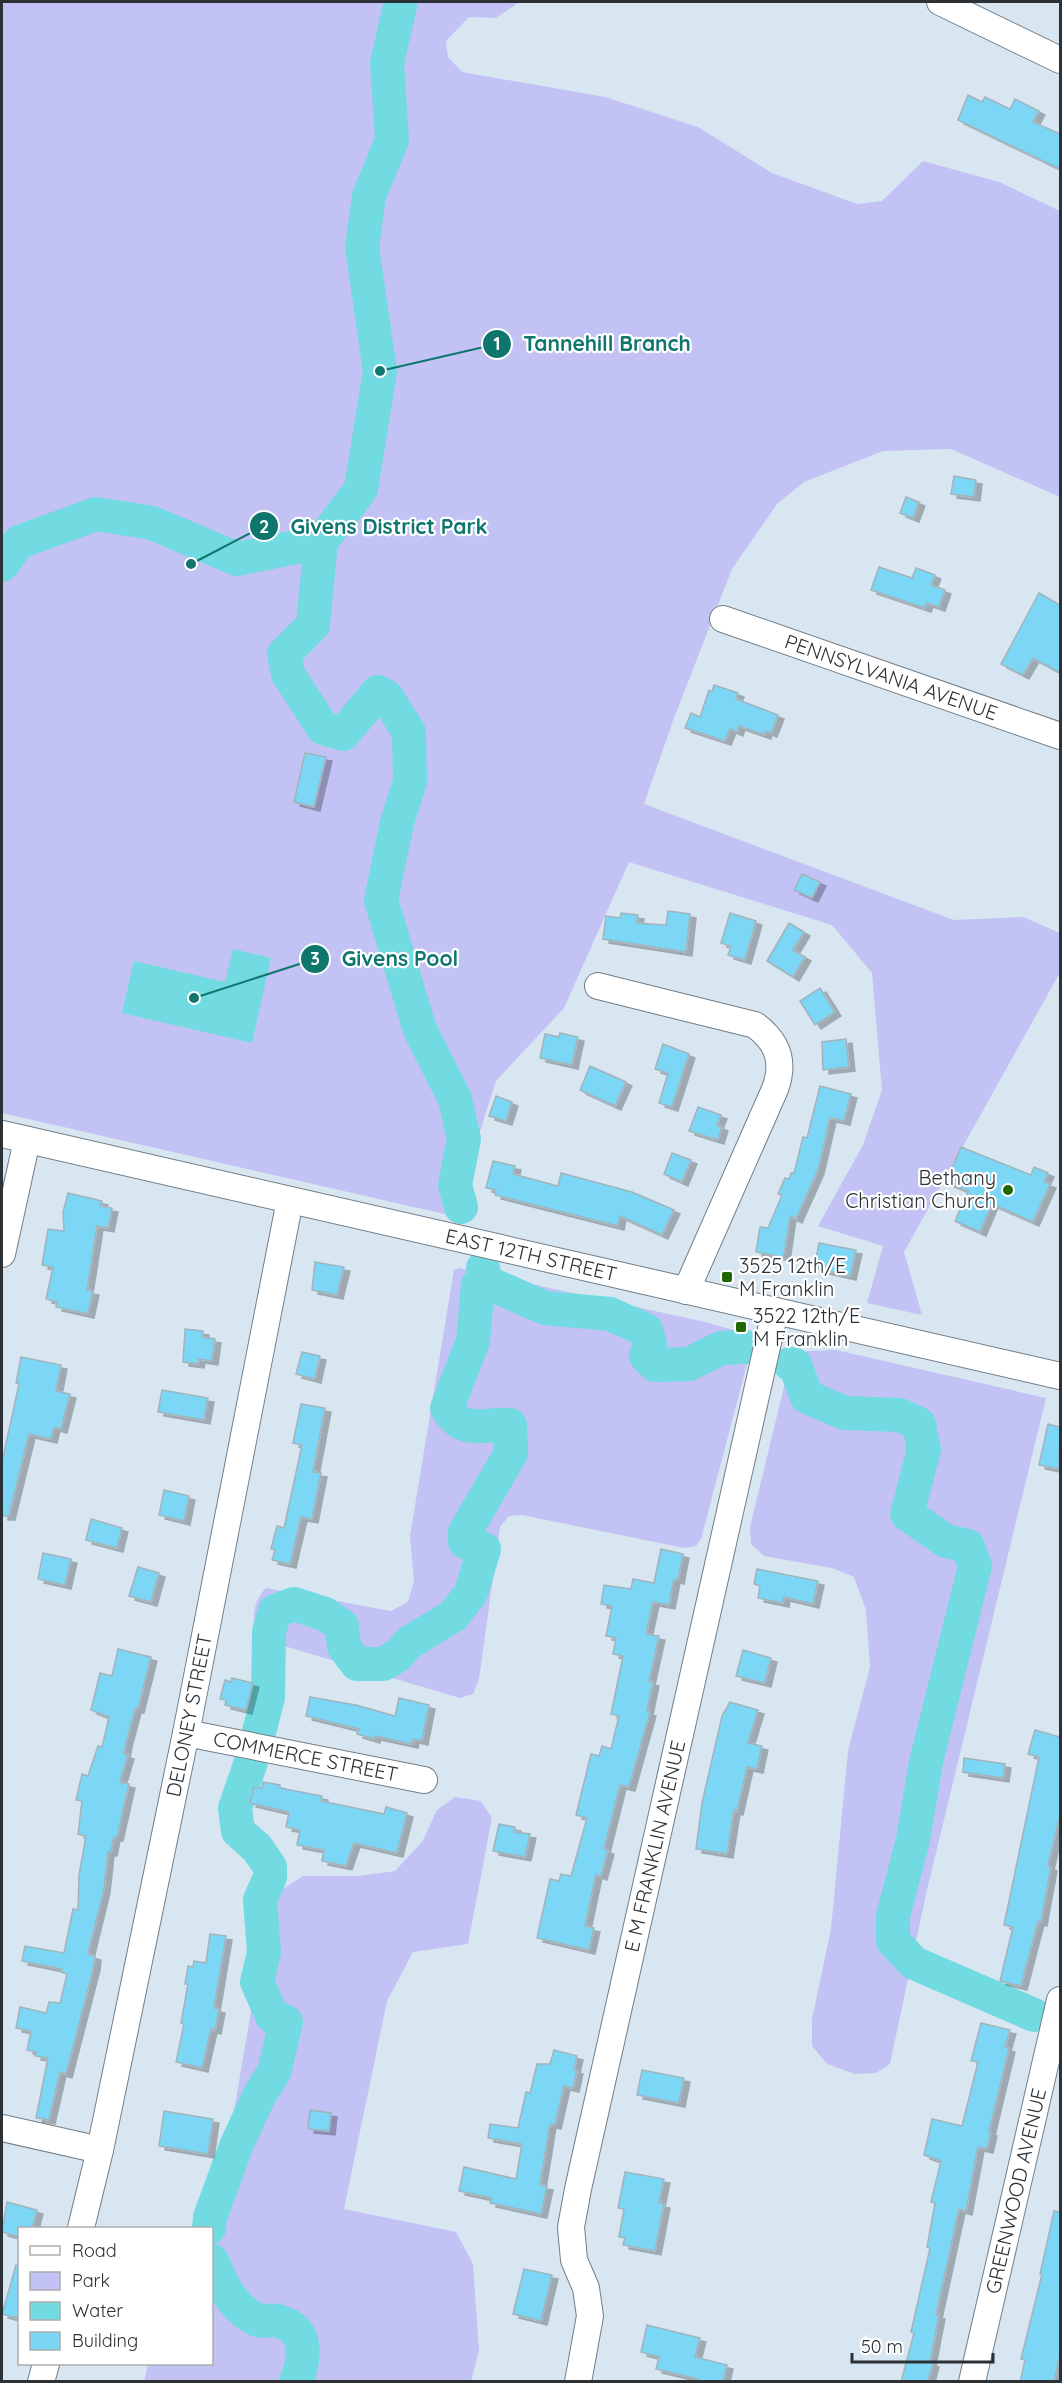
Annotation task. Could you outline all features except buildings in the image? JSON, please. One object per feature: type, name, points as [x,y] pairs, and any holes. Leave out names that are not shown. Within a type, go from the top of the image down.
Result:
[{"type":"street","points":[[940,2],[1060,60]]},
{"type":"street","name":"PENNSYLVANIA AVENUE","points":[[723,619],[1060,736]]},
{"type":"street","points":[[598,986],[755,1025],[775,1046],[780,1066],[777,1082],[686,1291]]},
{"type":"street","name":"EAST 12TH STREET","points":[[2,1134],[1060,1376]]},
{"type":"street","points":[[2,1254],[27,1140]]},
{"type":"street","name":"DELONEY STREET","points":[[81,2227],[100,2150],[186,1733],[290,1200]]},
{"type":"street","name":"E M FRANKLIN AVENUE","points":[[578,2382],[590,2316],[586,2288],[574,2260],[571,2227],[775,1311]]},
{"type":"street","name":"COMMERCE STREET","points":[[186,1733],[424,1780]]},
{"type":"street","name":"GREENWOOD AVENUE","points":[[972,2382],[1060,2000]]},
{"type":"street","points":[[2,2127],[100,2150]]},
{"type":"street","points":[[42,2382],[46,2365]]},
{"type":"green space","points":[[2,2],[519,2],[496,18],[469,17],[446,41],[448,57],[462,72],[605,97],[698,127],[772,173],[857,204],[882,201],[923,161],[999,182],[1060,211],[1060,497],[951,449],[883,451],[804,482],[777,504],[732,569],[674,718],[644,804],[954,920],[1023,917],[1060,933],[1060,976],[904,1252],[922,1315],[867,1303],[883,1246],[818,1226],[863,1145],[882,1090],[872,973],[832,925],[629,862],[564,1008],[496,1081],[453,1216],[2,1113]]},
{"type":"green space","points":[[459,1268],[705,1322],[748,1334],[751,1349],[701,1539],[696,1546],[684,1548],[522,1515],[509,1516],[500,1527],[479,1679],[473,1694],[460,1698],[257,1638],[254,1625],[256,1605],[266,1588],[391,1611],[408,1602],[414,1581],[410,1536],[454,1270]]},
{"type":"green space","points":[[836,1350],[1046,1398],[926,1894],[890,2064],[876,2073],[855,2074],[827,2064],[812,2046],[812,2019],[831,1929],[848,1751],[870,1667],[866,1610],[854,1577],[832,1568],[764,1556],[751,1544],[750,1527],[789,1366],[807,1351]]},
{"type":"green space","points":[[455,1797],[481,1801],[492,1818],[468,1944],[413,1952],[387,2001],[344,2209],[456,2232],[473,2264],[479,2351],[471,2381],[144,2382],[148,2365],[213,2365],[213,2227],[198,2227],[228,2146],[268,1912],[283,1889],[303,1876],[359,1876],[395,1871],[422,1842],[437,1810]]},
{"type":"water","points":[[233,949],[271,958],[252,1043],[122,1013],[134,961],[225,982]]},
{"type":"waterway","points":[[2,565],[19,542],[96,514],[152,523],[237,559],[321,542],[361,489],[380,371],[362,247],[369,196],[392,140],[387,63],[401,2]]},
{"type":"waterway","points":[[321,542],[313,625],[284,654],[288,674],[323,728],[343,734],[378,692],[386,696],[409,732],[410,781],[397,823],[381,900],[420,1030],[455,1099],[464,1139],[455,1185],[461,1207]]},
{"type":"waterway","points":[[483,1268],[486,1282],[545,1308],[610,1314],[646,1330],[650,1344],[646,1356],[655,1365],[689,1364],[721,1348],[746,1347]]},
{"type":"waterway","points":[[259,1732],[268,1697],[269,1632],[275,1611],[294,1604],[325,1614],[342,1626],[344,1647],[357,1664],[383,1664],[397,1656],[410,1642],[453,1616],[471,1593],[484,1549],[465,1542],[465,1532],[511,1453],[510,1425],[467,1425],[453,1417],[447,1408],[473,1341],[478,1285],[486,1282]]},
{"type":"waterway","points":[[790,1364],[795,1365],[807,1397],[845,1413],[900,1415],[919,1424],[924,1450],[907,1514],[946,1541],[968,1546],[975,1566],[926,1762],[913,1840],[893,1916],[893,1941],[914,1963],[1034,2015]]},
{"type":"waterway","points":[[209,2227],[210,2217],[237,2144],[260,2094],[274,2072],[286,2022],[272,2016],[257,1982],[264,1952],[260,1900],[270,1877],[270,1867],[257,1848],[238,1831],[235,1808],[251,1762]]},
{"type":"waterway","points":[[213,2263],[228,2294],[247,2314],[258,2320],[278,2321],[296,2331],[300,2338],[303,2355],[296,2382]]},
{"type":"place","name":"Tannehill Branch","points":[[380,371]]},
{"type":"place","name":"Givens District Park","points":[[191,564]]},
{"type":"place","name":"Givens Pool","points":[[194,998]]},
{"type":"place","name":"Bethany Christian Church","points":[[1008,1190]]},
{"type":"place","name":"3525 12th/E M Franklin","points":[[727,1277]]},
{"type":"place","name":"3522 12th/E M Franklin","points":[[741,1327]]}]
